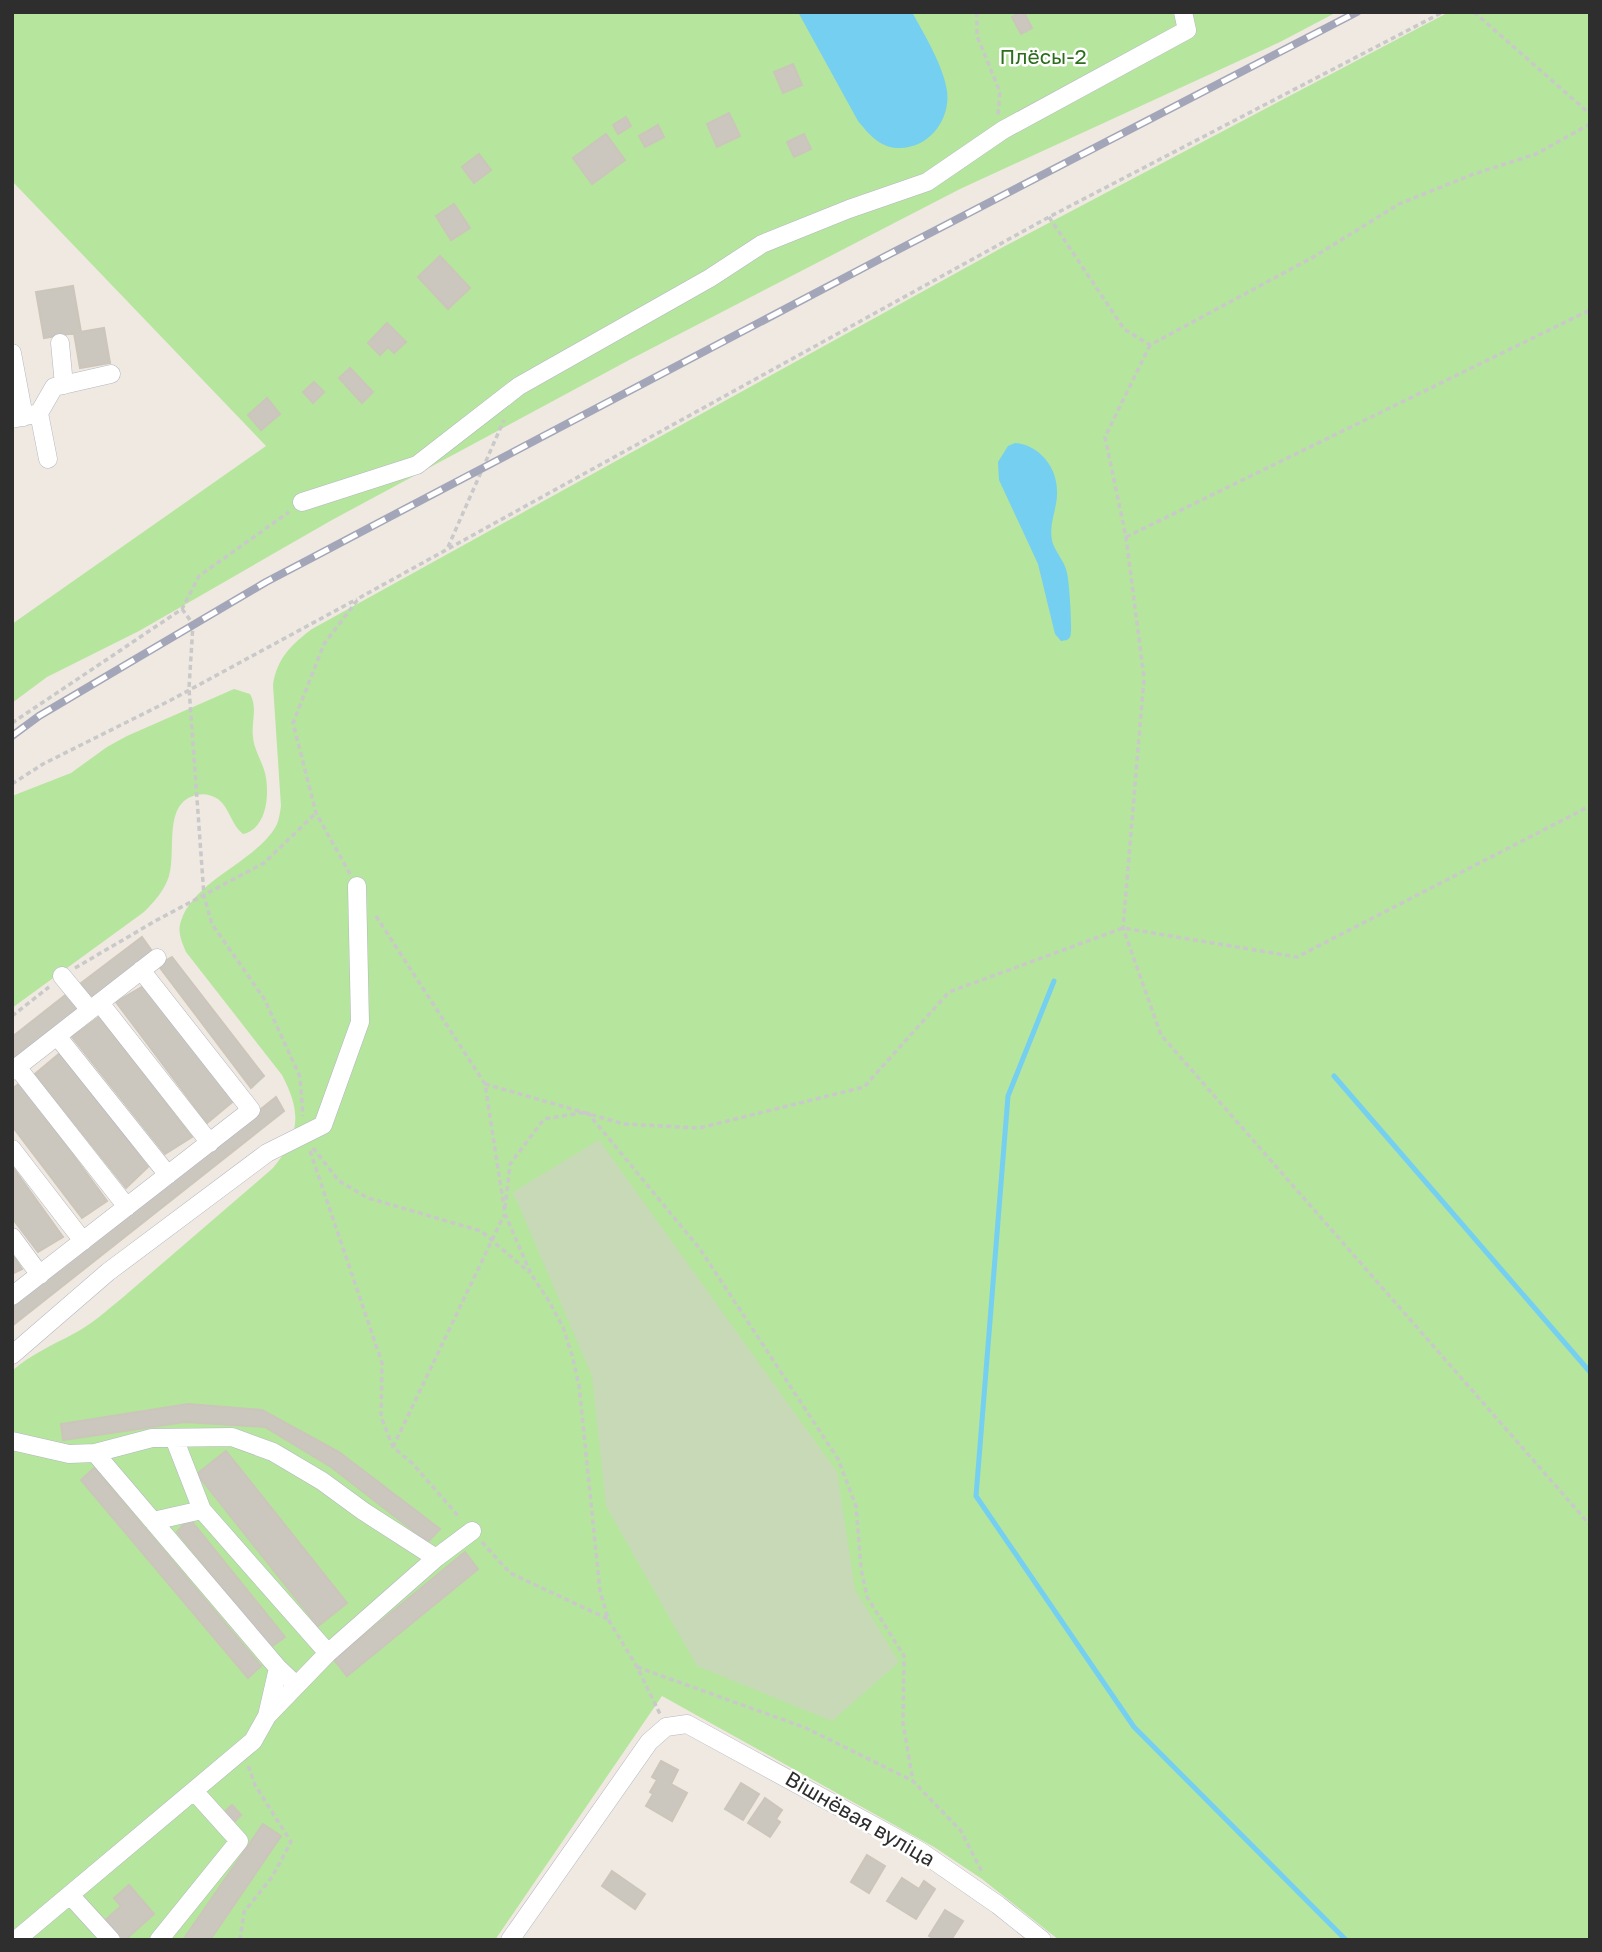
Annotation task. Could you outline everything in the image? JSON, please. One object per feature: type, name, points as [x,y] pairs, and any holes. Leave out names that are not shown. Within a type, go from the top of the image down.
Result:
[{"type":"street","points":[[302,502],[417,465],[519,386],[710,278],[762,244],[849,209],[927,182],[1003,130],[1187,30],[1183,12]]},
{"type":"street","points":[[60,343],[64,384]]},
{"type":"street","points":[[12,353],[25,416],[48,459]]},
{"type":"street","points":[[25,416],[54,387],[111,374]]},
{"type":"street","points":[[12,1355],[108,1272],[267,1153],[323,1125],[360,1022],[357,887]]},
{"type":"street","points":[[127,1207],[15,1069],[158,958]]},
{"type":"street","points":[[12,1296],[251,1110],[141,970]]},
{"type":"street","points":[[62,976],[95,1006],[211,1143]]},
{"type":"street","points":[[57,1036],[168,1175]]},
{"type":"street","points":[[12,1149],[83,1241]]},
{"type":"street","points":[[12,1237],[40,1275]]},
{"type":"street","points":[[12,1441],[69,1454],[95,1453],[152,1438],[232,1437],[273,1452],[322,1481],[436,1558]]},
{"type":"street","points":[[174,1438],[202,1510],[328,1653]]},
{"type":"street","points":[[95,1453],[278,1668],[296,1685]]},
{"type":"street","points":[[153,1521],[202,1510]]},
{"type":"street","points":[[16,1940],[253,1741],[267,1716],[328,1653],[436,1558],[472,1531]]},
{"type":"street","points":[[267,1716],[278,1668]]},
{"type":"street","name":"Вішнёвая вуліца","points":[[666,1727],[687,1724],[699,1729],[890,1833],[951,1871],[1042,1940]]},
{"type":"street","points":[[510,1940],[649,1742],[666,1727]]},
{"type":"street","points":[[159,1940],[239,1841],[194,1791]]},
{"type":"street","points":[[70,1895],[111,1940]]},
{"type":"path","points":[[977,12],[977,36],[1000,92],[997,118],[1003,130]]},
{"type":"path","points":[[12,784],[43,764],[171,700],[359,598],[1048,217],[1443,12]]},
{"type":"path","points":[[1474,12],[1590,114]]},
{"type":"path","points":[[1590,124],[1536,154],[1471,175],[1399,204],[1317,256],[1150,345],[1105,437],[1126,537],[1144,678],[1123,929],[1161,1035],[1590,1525]]},
{"type":"path","points":[[1048,217],[1125,329],[1150,345]]},
{"type":"path","points":[[1126,537],[1590,310]]},
{"type":"path","points":[[447,549],[519,386]]},
{"type":"path","points":[[12,723],[182,609],[199,576],[302,502]]},
{"type":"path","points":[[359,598],[324,644],[293,723],[316,813],[357,887],[485,1084],[505,1214],[531,1274],[562,1327],[579,1385],[595,1560],[608,1619],[637,1667],[666,1727]]},
{"type":"path","points":[[182,609],[193,624],[189,688],[204,896],[212,924],[265,1000],[300,1077],[304,1135],[382,1363],[381,1417],[393,1447],[412,1463],[510,1573],[608,1619]]},
{"type":"path","points":[[485,1084],[624,1124],[699,1128],[864,1087],[949,992],[1123,929],[1297,957],[1590,806]]},
{"type":"path","points":[[12,1016],[62,976],[157,920],[264,863],[316,813]]},
{"type":"path","points":[[393,1447],[505,1214],[510,1164],[544,1119],[587,1112]]},
{"type":"path","points":[[587,1112],[699,1249],[838,1459],[856,1506],[861,1568],[867,1597],[904,1656],[902,1723],[913,1781]]},
{"type":"path","points":[[304,1135],[318,1157],[339,1181],[368,1198],[481,1231],[531,1274]]},
{"type":"path","points":[[637,1667],[806,1728],[913,1781],[961,1831],[998,1905]]},
{"type":"path","points":[[240,1940],[244,1912],[272,1877],[291,1842],[255,1786],[243,1749]]},
{"type":"green space","name":"Плёсы-2","points":[[12,12],[1337,12],[1280,42],[960,189],[631,359],[332,520],[139,631],[47,677],[12,703],[12,624],[266,446],[12,181]]},
{"type":"green space","points":[[1449,12],[1590,12],[1590,1940],[1059,1940],[982,1879],[934,1847],[662,1696],[495,1940],[12,1940],[12,1371],[34,1355],[87,1326],[121,1299],[273,1168],[289,1145],[295,1112],[282,1075],[186,952],[180,929],[188,907],[199,894],[255,850],[277,824],[281,806],[273,685],[286,652],[312,629],[1005,246]]},
{"type":"green space","points":[[234,689],[250,694],[254,705],[254,742],[265,773],[267,791],[262,818],[251,831],[243,834],[218,799],[202,794],[186,799],[175,817],[169,876],[155,900],[144,912],[12,1008],[12,796],[71,773],[127,736]]},
{"type":"green space","points":[[599,1140],[837,1472],[855,1590],[899,1662],[832,1721],[697,1666],[606,1506],[592,1376],[513,1192]]},
{"type":"water","points":[[798,12],[912,12],[938,61],[947,91],[945,112],[935,131],[918,144],[908,147],[891,147],[874,139],[858,121]]},
{"type":"water","points":[[1015,443],[1039,453],[1054,474],[1057,498],[1051,537],[1068,577],[1071,626],[1070,637],[1066,640],[1061,641],[1055,634],[1038,564],[999,480],[998,462],[1008,446]]},
{"type":"building","points":[[1024,12],[1032,28],[1021,34],[1012,17]]},
{"type":"building","points":[[793,64],[802,85],[783,93],[774,72]]},
{"type":"building","points":[[729,113],[740,136],[717,147],[707,124]]},
{"type":"building","points":[[626,117],[631,126],[618,134],[613,125]]},
{"type":"building","points":[[658,125],[664,137],[645,147],[639,136]]},
{"type":"building","points":[[606,134],[625,160],[592,184],[573,158]]},
{"type":"building","points":[[804,134],[811,149],[794,157],[787,142]]},
{"type":"building","points":[[479,154],[491,170],[474,183],[462,167]]},
{"type":"building","points":[[454,204],[470,228],[451,240],[436,216]]},
{"type":"building","points":[[440,256],[470,288],[448,309],[418,277]]},
{"type":"building","points":[[73,286],[81,332],[44,338],[36,292]]},
{"type":"building","points":[[387,323],[406,342],[394,353],[388,347],[380,355],[368,343]]},
{"type":"building","points":[[104,328],[110,363],[80,368],[74,333]]},
{"type":"building","points":[[350,368],[373,392],[362,403],[339,378]]},
{"type":"building","points":[[314,382],[324,392],[313,403],[303,392]]},
{"type":"building","points":[[267,398],[280,414],[261,430],[248,415]]},
{"type":"building","points":[[142,937],[152,951],[94,1000],[80,984]]},
{"type":"building","points":[[172,957],[264,1076],[251,1088],[158,965]]},
{"type":"building","points":[[145,985],[237,1098],[207,1123],[116,1002]]},
{"type":"building","points":[[68,993],[78,1008],[12,1060],[12,1037]]},
{"type":"building","points":[[99,1017],[192,1137],[165,1154],[72,1037]]},
{"type":"building","points":[[60,1053],[148,1167],[126,1188],[35,1074]]},
{"type":"building","points":[[20,1083],[107,1201],[82,1218],[12,1126],[12,1089]]},
{"type":"building","points":[[276,1097],[284,1111],[12,1326],[12,1307]]},
{"type":"building","points":[[12,1166],[63,1237],[38,1252],[12,1218]]},
{"type":"building","points":[[12,1254],[22,1269],[12,1274]]},
{"type":"building","points":[[188,1404],[262,1410],[339,1452],[440,1529],[428,1542],[331,1467],[265,1427],[185,1422],[63,1440],[61,1424]]},
{"type":"building","points":[[226,1451],[347,1603],[318,1626],[197,1474]]},
{"type":"building","points":[[94,1468],[261,1666],[248,1678],[81,1480]]},
{"type":"building","points":[[189,1518],[285,1637],[271,1647],[177,1532]]},
{"type":"building","points":[[465,1552],[478,1569],[347,1676],[334,1660]]},
{"type":"building","points":[[661,1761],[678,1770],[671,1784],[687,1793],[672,1821],[646,1806],[657,1780],[652,1777]]},
{"type":"building","points":[[741,1783],[759,1794],[743,1820],[725,1809]]},
{"type":"building","points":[[765,1798],[782,1810],[776,1819],[780,1822],[770,1837],[748,1823]]},
{"type":"building","points":[[232,1805],[241,1815],[229,1827],[219,1817]]},
{"type":"building","points":[[263,1824],[281,1836],[210,1940],[183,1940]]},
{"type":"building","points":[[867,1855],[885,1866],[869,1893],[851,1882]]},
{"type":"building","points":[[612,1871],[645,1894],[635,1909],[602,1886]]},
{"type":"building","points":[[902,1878],[919,1889],[924,1881],[935,1889],[916,1919],[887,1901]]},
{"type":"building","points":[[129,1885],[154,1914],[125,1940],[115,1940],[101,1924],[121,1906],[114,1898]]},
{"type":"building","points":[[945,1910],[963,1921],[951,1940],[936,1940],[929,1936]]},
{"type":"waterway","points":[[1054,981],[1008,1096],[976,1496],[1134,1727],[1346,1940]]},
{"type":"waterway","points":[[1334,1076],[1590,1372]]},
{"type":"railway","points":[[12,736],[39,716],[266,582],[1357,12]]}]
